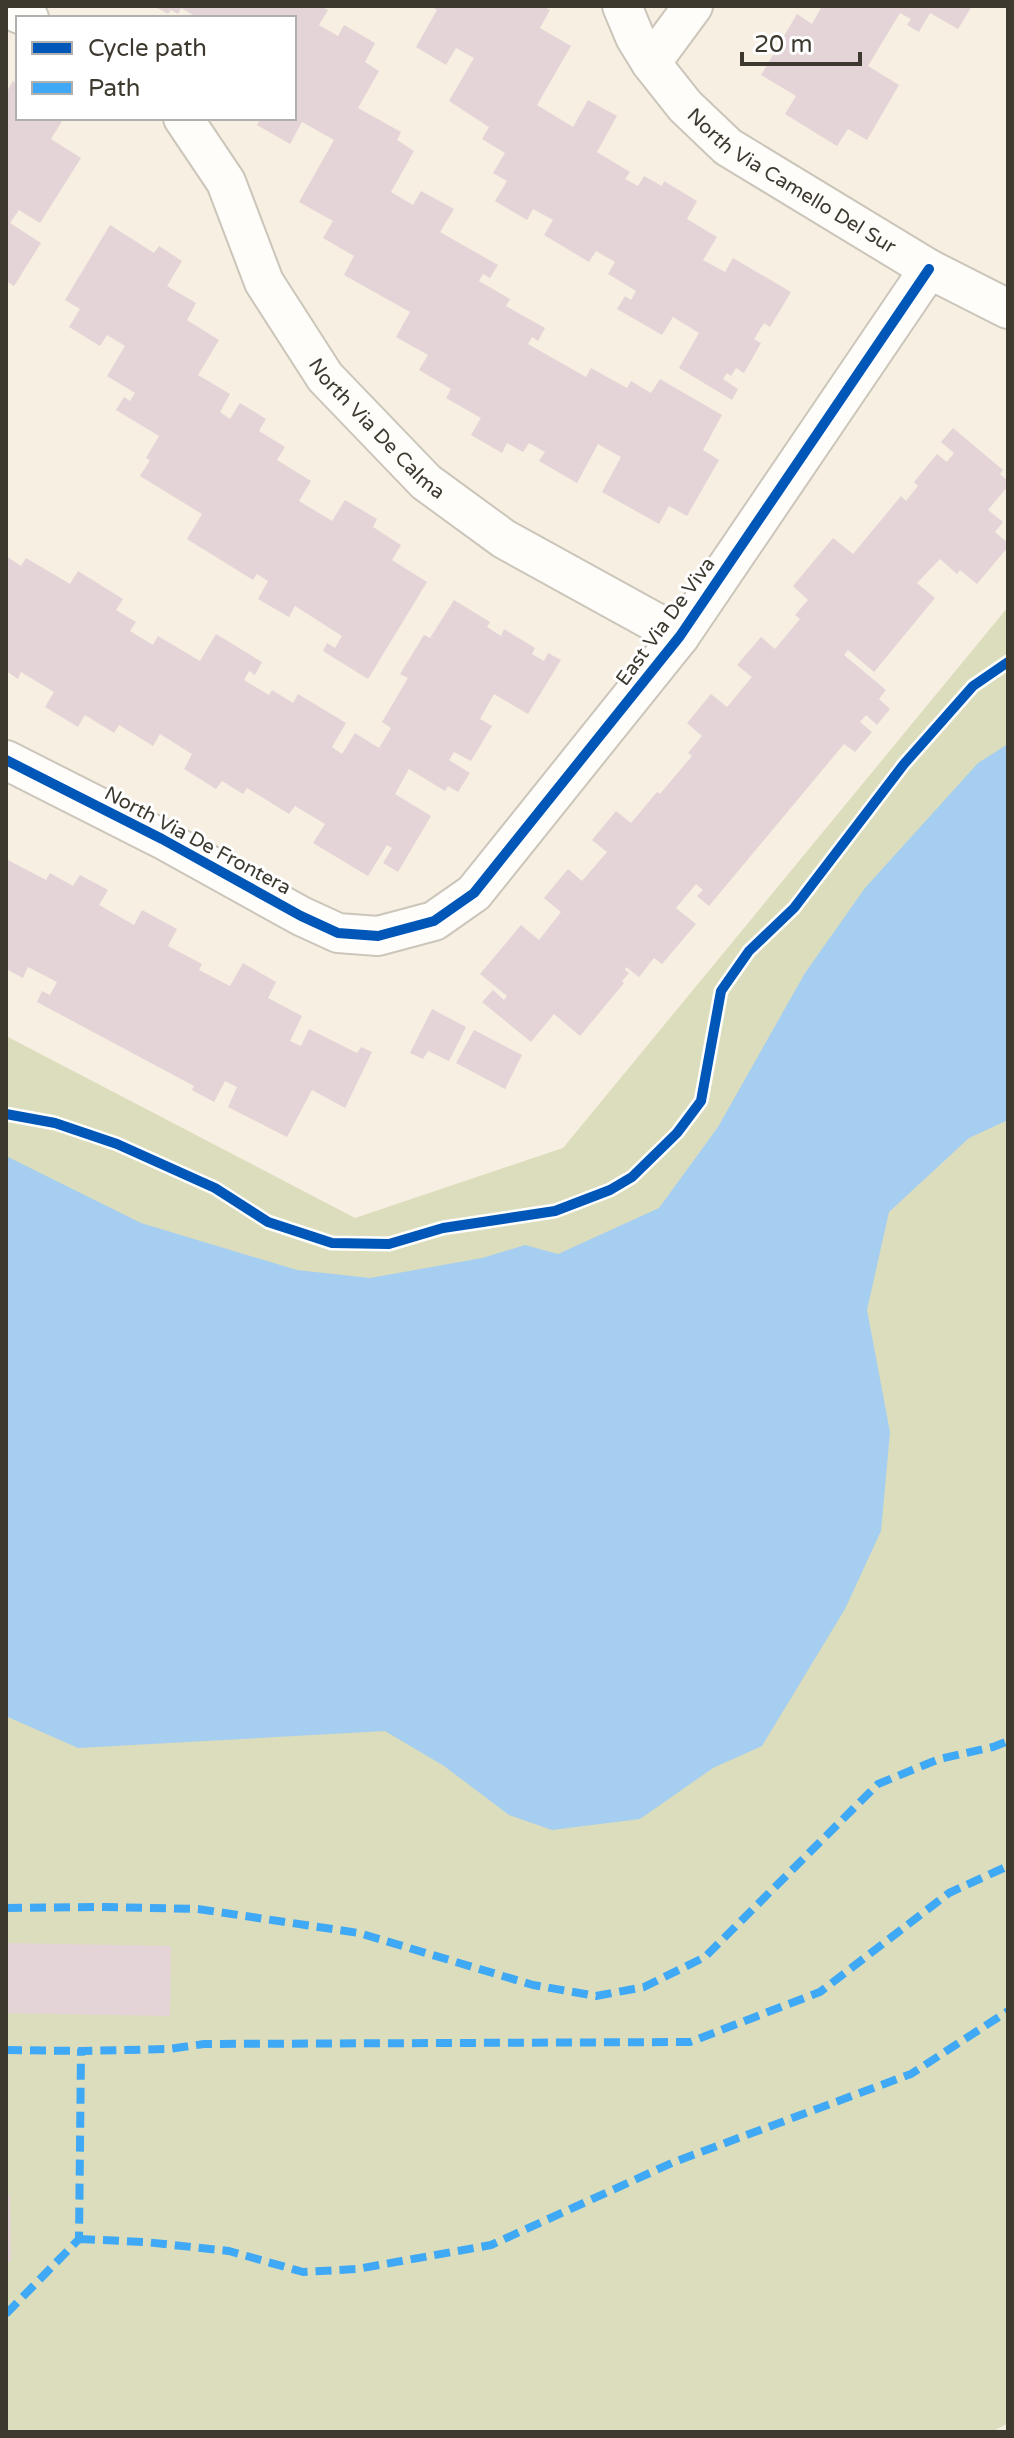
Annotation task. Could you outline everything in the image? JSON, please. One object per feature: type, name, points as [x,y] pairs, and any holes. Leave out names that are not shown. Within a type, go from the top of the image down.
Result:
[{"type":"street","name":"North Via Camello Del Sur","points":[[622,6],[635,37],[651,63],[685,106],[728,147],[929,269],[1008,309]]},
{"type":"street","points":[[651,63],[693,6]]},
{"type":"street","points":[[6,8],[24,16]]},
{"type":"street","name":"North Via De Calma","points":[[184,120],[226,182],[264,282],[325,377],[426,482],[504,539],[680,636]]},
{"type":"street","name":"East Via De Viva","points":[[378,936],[434,921],[474,893],[680,636],[929,269]]},
{"type":"street","name":"North Via De Frontera","points":[[6,760],[162,839],[301,916],[338,933],[378,936]]},
{"type":"green space","points":[[1008,607],[1008,2423],[992,2432],[6,2432],[6,1036],[355,1218],[563,1148]]},
{"type":"water","points":[[1008,744],[1008,1120],[969,1138],[889,1212],[867,1310],[890,1432],[881,1531],[845,1609],[762,1746],[713,1768],[640,1819],[552,1830],[509,1815],[444,1766],[385,1731],[78,1748],[6,1715],[6,1156],[141,1223],[297,1270],[370,1278],[482,1258],[525,1245],[558,1254],[659,1208],[718,1127],[805,973],[865,888],[978,763]]},
{"type":"building","points":[[154,6],[319,6],[328,10],[319,25],[338,36],[344,25],[375,43],[365,62],[379,71],[358,108],[401,132],[397,140],[414,151],[391,192],[413,205],[421,191],[454,209],[440,232],[498,265],[490,278],[483,274],[479,281],[510,299],[506,306],[545,328],[538,341],[532,337],[528,344],[586,377],[591,368],[627,388],[631,381],[651,393],[660,379],[722,415],[703,450],[719,460],[687,516],[669,506],[659,524],[602,492],[621,457],[598,444],[577,483],[539,461],[545,452],[529,443],[523,452],[507,443],[502,453],[471,435],[481,418],[446,398],[451,389],[419,370],[428,355],[396,337],[410,312],[344,275],[354,256],[323,238],[333,221],[299,202],[334,140],[302,122],[290,144],[257,125],[260,120],[296,120],[296,16],[195,16],[181,8],[178,14],[171,10],[168,14]]},
{"type":"building","points":[[430,6],[543,6],[550,10],[540,28],[571,46],[537,105],[573,127],[588,100],[617,116],[597,152],[630,172],[625,179],[638,186],[644,176],[662,186],[664,181],[697,201],[687,219],[717,237],[703,260],[725,272],[733,258],[791,292],[770,327],[764,323],[754,339],[761,343],[744,373],[736,368],[731,376],[727,373],[723,379],[738,389],[732,400],[679,368],[699,333],[673,317],[662,335],[617,309],[625,296],[631,300],[636,291],[608,274],[615,262],[596,251],[589,262],[544,235],[553,220],[533,209],[527,220],[495,201],[507,181],[493,173],[505,153],[482,139],[489,127],[449,101],[474,58],[456,48],[446,65],[416,47],[437,10]]},
{"type":"building","points":[[822,6],[972,6],[958,29],[930,13],[919,32],[907,25],[911,19],[900,13],[868,66],[899,85],[867,140],[848,129],[837,146],[785,114],[796,96],[761,75],[797,14],[812,24]]},
{"type":"building","points":[[13,81],[16,83],[16,120],[63,120],[51,139],[81,158],[40,223],[19,210],[10,223],[41,243],[14,286],[6,281],[6,93]]},
{"type":"building","points":[[110,225],[154,253],[159,246],[182,261],[167,286],[196,303],[187,320],[219,340],[198,375],[230,394],[220,412],[230,419],[240,403],[266,419],[259,431],[285,447],[277,460],[311,481],[299,501],[332,521],[345,500],[377,519],[373,527],[401,545],[392,560],[427,582],[368,679],[323,651],[327,643],[335,648],[342,636],[295,606],[289,617],[258,599],[268,581],[257,574],[253,580],[187,539],[202,514],[140,476],[159,436],[116,410],[124,397],[130,401],[135,393],[107,376],[125,346],[107,335],[100,346],[69,327],[80,309],[65,300]]},
{"type":"building","points":[[953,428],[1003,470],[1000,474],[1008,481],[1008,486],[988,510],[1003,522],[995,532],[1008,543],[1008,547],[977,584],[960,570],[957,574],[940,559],[917,583],[935,598],[874,672],[848,650],[844,655],[886,690],[879,699],[890,709],[877,725],[866,715],[860,722],[872,732],[855,752],[844,744],[709,906],[697,896],[703,890],[696,884],[676,908],[696,924],[662,964],[654,958],[639,977],[626,967],[629,973],[622,981],[624,983],[580,1036],[554,1014],[531,1042],[482,1002],[493,990],[504,1000],[507,996],[480,974],[521,925],[539,940],[561,912],[544,898],[568,869],[582,881],[607,852],[592,840],[616,811],[631,823],[692,756],[688,753],[702,736],[687,723],[711,694],[727,707],[752,677],[737,665],[761,637],[775,649],[800,619],[795,615],[808,600],[793,586],[833,538],[853,554],[901,496],[906,501],[918,486],[914,482],[937,454],[947,462],[954,453],[941,442]]},
{"type":"building","points":[[6,556],[21,566],[26,558],[70,584],[78,571],[123,599],[116,610],[136,622],[130,631],[153,645],[158,636],[200,661],[216,634],[262,662],[255,675],[249,671],[244,680],[269,695],[272,690],[293,703],[298,694],[346,723],[332,747],[342,754],[355,733],[379,748],[391,728],[382,722],[408,678],[400,674],[424,635],[430,638],[454,600],[490,622],[487,627],[501,636],[504,629],[535,648],[532,654],[544,661],[548,653],[561,660],[528,714],[494,694],[480,719],[492,726],[471,761],[454,752],[449,760],[470,773],[458,792],[448,786],[445,791],[409,769],[395,794],[431,816],[398,872],[383,863],[392,848],[387,845],[368,876],[313,843],[325,824],[295,806],[289,814],[247,788],[243,794],[222,781],[216,789],[184,769],[192,754],[160,734],[153,746],[119,725],[114,733],[85,715],[78,727],[45,707],[54,692],[21,672],[18,679],[6,671]]},
{"type":"building","points":[[6,859],[46,880],[50,873],[73,886],[80,875],[108,890],[99,905],[134,925],[142,910],[177,929],[168,946],[202,964],[199,970],[230,986],[243,963],[276,982],[268,998],[302,1016],[290,1041],[301,1046],[309,1029],[357,1053],[361,1047],[372,1052],[345,1108],[312,1090],[287,1137],[228,1107],[237,1087],[225,1081],[214,1102],[192,1090],[194,1086],[37,1002],[42,991],[50,995],[57,982],[28,967],[23,978],[6,969]]},
{"type":"building","points":[[432,1009],[466,1027],[449,1061],[428,1051],[423,1059],[410,1053]]},
{"type":"building","points":[[474,1030],[522,1055],[505,1089],[456,1063]]},
{"type":"building","points":[[6,1943],[171,1946],[170,2016],[6,2013]]},
{"type":"building","points":[[6,2195],[10,2195],[11,2262],[6,2262]]},
{"type":"marked path","points":[[6,1908],[198,1909],[359,1933],[533,1985],[596,1996],[644,1987],[705,1957],[878,1784],[939,1759],[1008,1741]]},
{"type":"marked path","points":[[6,2314],[79,2239],[81,2051],[169,2049],[204,2044],[690,2042],[820,1992],[949,1893],[1008,1866]]},
{"type":"marked path","points":[[79,2239],[229,2251],[303,2272],[357,2269],[491,2245],[674,2162],[911,2074],[1008,2011]]},
{"type":"marked path","points":[[6,2050],[81,2051]]},
{"type":"cycle path","points":[[6,760],[338,933],[378,936],[434,921],[474,893],[680,636],[929,269]]},
{"type":"cycle path","points":[[6,1114],[55,1123],[117,1144],[215,1188],[268,1222],[332,1243],[389,1244],[443,1228],[555,1211],[610,1190],[632,1177],[677,1133],[701,1101],[721,991],[749,951],[794,908],[904,764],[973,686],[1008,662]]}]
